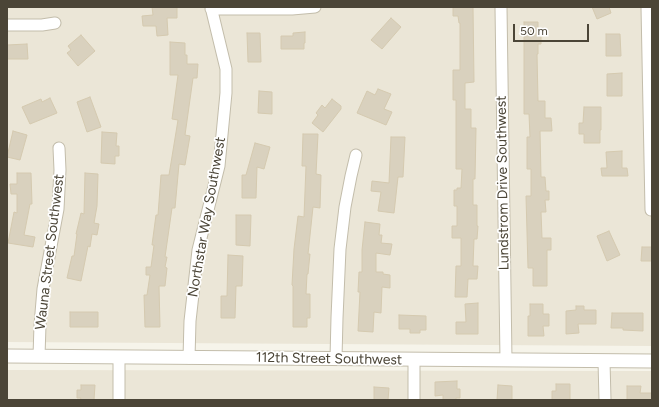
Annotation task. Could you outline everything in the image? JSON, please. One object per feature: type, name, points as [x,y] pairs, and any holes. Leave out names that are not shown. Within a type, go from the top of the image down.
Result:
[{"type":"street","points":[[211,8],[292,9],[315,7]]},
{"type":"street","name":"Lundstrom Drive Southwest","points":[[501,7],[506,360]]},
{"type":"street","points":[[647,7],[651,210]]},
{"type":"street","name":"Northstar Way Southwest","points":[[189,358],[191,314],[198,250],[219,166],[227,79],[226,69],[211,8]]},
{"type":"street","points":[[7,26],[55,23]]},
{"type":"street","name":"Wauna Street Southwest","points":[[39,356],[43,289],[58,209],[60,170],[59,148]]},
{"type":"street","points":[[336,358],[340,249],[345,206],[356,154]]},
{"type":"street","name":"112th Street Southwest","points":[[7,356],[652,361]]},
{"type":"street","points":[[119,357],[119,400]]},
{"type":"street","points":[[414,360],[414,400]]},
{"type":"street","points":[[604,360],[605,400]]},
{"type":"shaded area","points":[[7,7],[652,7],[652,346],[7,342]]},
{"type":"shaded area","points":[[7,370],[652,371],[652,400],[7,400]]},
{"type":"building","points":[[152,7],[177,7],[177,18],[167,18],[168,35],[157,36],[156,26],[143,26],[142,16],[153,15]]},
{"type":"building","points":[[453,7],[473,7],[474,82],[465,83],[465,109],[471,109],[471,128],[476,128],[473,205],[477,205],[478,226],[477,239],[474,239],[473,266],[478,266],[477,279],[468,279],[467,297],[455,297],[456,266],[461,266],[461,238],[452,238],[452,226],[457,226],[457,206],[454,206],[454,190],[461,188],[462,169],[456,169],[456,100],[453,100],[453,70],[460,70],[460,23],[458,16],[453,16]]},
{"type":"building","points":[[592,7],[609,7],[611,13],[597,19]]},
{"type":"building","points":[[391,18],[401,27],[382,49],[371,40]]},
{"type":"building","points":[[524,22],[538,22],[538,29],[541,29],[541,44],[538,44],[537,54],[538,101],[545,101],[545,118],[551,118],[552,131],[540,131],[541,177],[545,177],[546,191],[549,191],[549,200],[545,200],[546,212],[541,212],[542,238],[551,238],[551,250],[547,250],[547,286],[533,286],[533,268],[528,268],[526,196],[531,196],[531,169],[527,169],[527,137],[530,137],[529,114],[524,114]]},
{"type":"building","points":[[305,32],[304,49],[281,49],[281,36],[293,36],[293,33]]},
{"type":"building","points":[[247,33],[260,33],[261,62],[248,62]]},
{"type":"building","points":[[606,34],[620,34],[621,56],[606,56]]},
{"type":"building","points":[[81,35],[95,51],[78,66],[67,53],[71,50],[68,46]]},
{"type":"building","points":[[170,42],[185,43],[187,64],[198,64],[197,78],[193,78],[185,135],[190,136],[185,165],[179,164],[175,208],[172,208],[165,257],[167,257],[165,267],[167,268],[165,286],[159,286],[160,327],[145,327],[144,295],[147,295],[150,275],[146,275],[146,267],[151,267],[154,245],[152,245],[156,215],[158,215],[161,175],[169,175],[178,120],[172,119],[178,75],[170,75]]},
{"type":"building","points":[[27,44],[28,59],[7,59],[7,45]]},
{"type":"building","points":[[622,73],[622,96],[607,96],[607,74]]},
{"type":"building","points":[[378,89],[391,94],[384,109],[392,112],[386,125],[357,113],[367,91],[375,95]]},
{"type":"building","points":[[259,91],[272,92],[272,114],[258,113]]},
{"type":"building","points":[[90,97],[101,127],[87,132],[77,102]]},
{"type":"building","points":[[50,98],[57,113],[30,124],[22,107],[41,99],[42,102]]},
{"type":"building","points":[[332,99],[341,106],[341,109],[323,132],[312,123],[318,115],[316,113],[322,105],[325,108]]},
{"type":"building","points":[[584,107],[601,107],[600,143],[584,143],[584,134],[579,134],[579,123],[583,123]]},
{"type":"building","points":[[13,131],[27,135],[20,160],[7,157]]},
{"type":"building","points":[[102,132],[117,133],[116,146],[119,146],[119,156],[115,156],[115,164],[101,163]]},
{"type":"building","points":[[303,134],[318,134],[316,174],[321,175],[320,208],[313,207],[308,254],[310,254],[306,294],[310,294],[310,318],[307,318],[307,327],[293,327],[292,285],[294,249],[298,216],[304,217],[306,166],[302,166]]},
{"type":"building","points":[[391,137],[405,137],[403,177],[398,177],[394,213],[378,211],[381,192],[371,191],[372,181],[389,183]]},
{"type":"building","points":[[255,143],[270,147],[264,169],[257,167],[256,198],[242,198],[242,175],[246,175]]},
{"type":"building","points":[[622,151],[622,168],[627,168],[628,176],[602,176],[601,168],[607,168],[606,152]]},
{"type":"building","points":[[17,173],[31,173],[32,204],[30,204],[24,235],[35,237],[33,247],[8,243],[14,212],[17,213],[17,194],[11,194],[10,184],[17,184]]},
{"type":"building","points":[[85,173],[98,174],[97,206],[94,223],[99,224],[97,235],[92,234],[90,247],[88,246],[81,281],[67,278],[72,256],[74,256],[76,234],[81,213],[84,214]]},
{"type":"building","points":[[236,215],[251,215],[250,246],[236,245]]},
{"type":"building","points":[[365,222],[380,224],[379,235],[382,235],[381,243],[392,244],[390,255],[376,253],[376,272],[383,272],[383,274],[390,275],[390,288],[382,287],[381,313],[374,312],[373,332],[358,331],[360,292],[358,292],[359,272],[362,272],[362,250]]},
{"type":"building","points":[[609,231],[620,255],[607,261],[597,236]]},
{"type":"building","points":[[642,247],[652,247],[652,261],[641,261]]},
{"type":"building","points":[[228,255],[243,256],[242,286],[236,286],[235,318],[221,318],[221,296],[227,296]]},
{"type":"building","points":[[478,303],[478,334],[456,334],[456,322],[466,322],[465,304]]},
{"type":"building","points":[[530,304],[543,304],[543,314],[549,314],[549,326],[543,326],[544,336],[528,336],[528,316],[530,316]]},
{"type":"building","points":[[576,306],[584,306],[584,310],[596,310],[596,324],[578,324],[579,333],[566,334],[566,311],[576,310]]},
{"type":"building","points":[[70,312],[98,312],[98,327],[70,327]]},
{"type":"building","points":[[612,313],[643,313],[643,331],[611,328]]},
{"type":"building","points":[[399,315],[426,316],[426,330],[420,330],[420,333],[410,333],[410,329],[399,329]]},
{"type":"building","points":[[457,381],[457,389],[460,389],[460,398],[456,398],[456,400],[443,400],[443,395],[435,396],[435,382]]},
{"type":"building","points":[[556,384],[570,384],[570,400],[552,400],[552,391],[556,391]]},
{"type":"building","points":[[81,385],[95,385],[94,400],[80,400],[81,398],[77,398],[77,390],[81,390]]},
{"type":"building","points":[[498,385],[512,386],[512,400],[497,400]]},
{"type":"building","points":[[627,386],[641,386],[640,393],[652,393],[652,400],[627,400]]},
{"type":"building","points":[[374,387],[389,388],[388,400],[374,400]]}]
